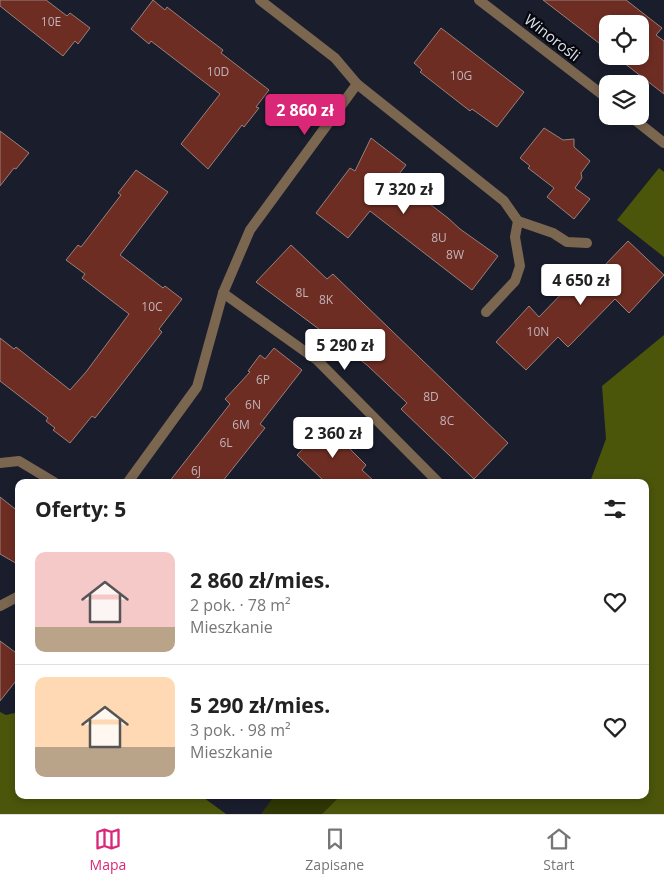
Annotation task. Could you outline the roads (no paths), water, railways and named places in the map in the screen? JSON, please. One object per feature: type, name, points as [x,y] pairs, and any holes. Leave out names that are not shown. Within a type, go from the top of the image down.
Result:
[{"type":"street","points":[[260,0],[335,58],[357,84],[504,201],[518,221],[553,233],[567,242],[587,243]]},
{"type":"street","name":"Winorośli","points":[[479,0],[599,92]]},
{"type":"street","points":[[130,479],[197,386],[223,293],[250,230],[357,84]]},
{"type":"street","points":[[641,125],[664,143]]},
{"type":"street","points":[[486,312],[515,281],[520,266],[515,237],[518,221]]},
{"type":"street","points":[[223,293],[317,360],[435,479]]},
{"type":"street","points":[[0,463],[19,461],[49,479]]},
{"type":"street","points":[[0,606],[15,598]]}]
